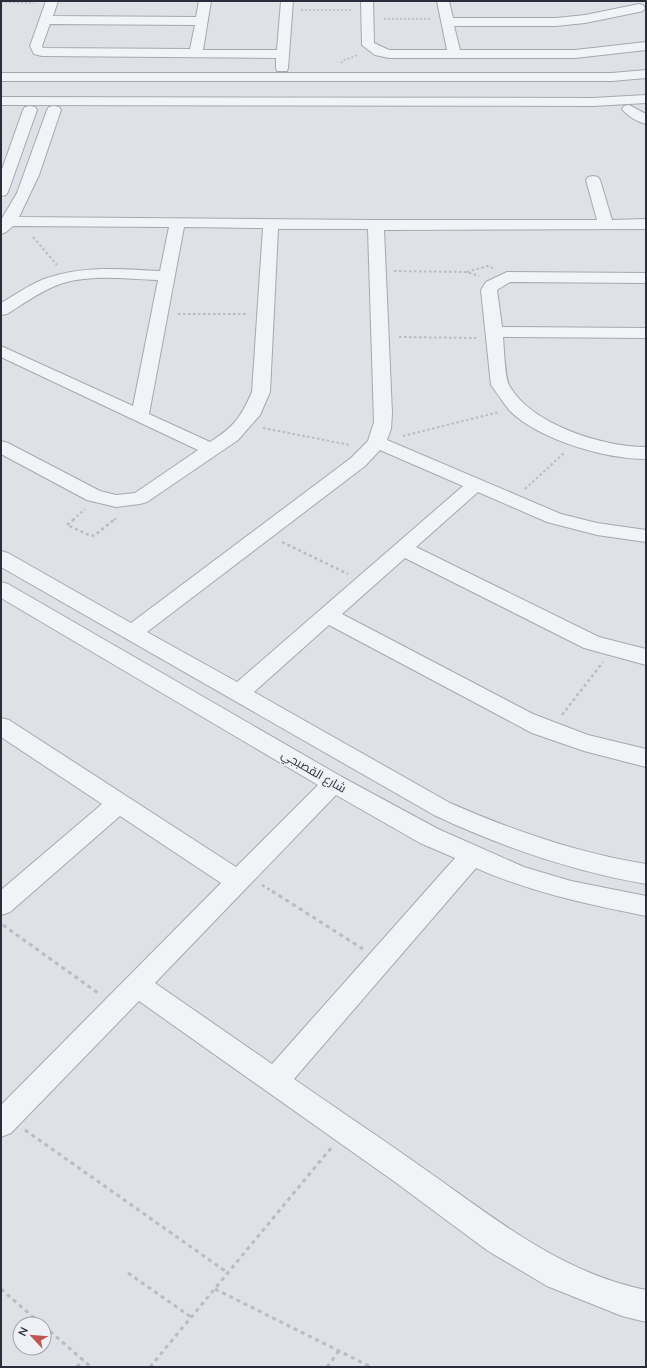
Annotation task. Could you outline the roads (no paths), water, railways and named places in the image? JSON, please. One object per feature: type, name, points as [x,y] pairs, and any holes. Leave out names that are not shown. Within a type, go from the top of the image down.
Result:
[{"type":"street","points":[[196,53],[205,1]]},
{"type":"street","points":[[443,1],[454,54]]},
{"type":"street","points":[[617,1],[642,10]]},
{"type":"street","points":[[51,2],[36,46],[38,51],[42,52],[283,54]]},
{"type":"street","points":[[281,77],[287,5]]},
{"type":"street","points":[[367,10],[368,46],[380,52],[399,55],[598,53],[646,46]]},
{"type":"street","points":[[447,20],[556,22],[642,10]]},
{"type":"street","points":[[45,20],[202,21]]},
{"type":"street","points":[[1,85],[191,81],[604,77],[646,74]]},
{"type":"street","points":[[1,77],[191,81],[281,77],[484,87],[617,86],[646,84]]},
{"type":"street","points":[[524,86],[521,90],[522,94],[530,102]]},
{"type":"street","points":[[484,87],[489,90],[491,94],[489,99],[485,102]]},
{"type":"street","points":[[1,101],[290,106],[486,112],[641,107]]},
{"type":"street","points":[[1,110],[485,102],[530,102],[641,107]]},
{"type":"street","points":[[1,192],[30,110]]},
{"type":"street","points":[[54,110],[11,224],[646,224]]},
{"type":"street","points":[[24,127],[48,127]]},
{"type":"street","points":[[593,180],[606,225]]},
{"type":"street","points":[[140,416],[177,223]]},
{"type":"street","points":[[1,447],[100,498],[116,501],[140,498],[232,436],[251,415],[261,392],[271,224]]},
{"type":"street","points":[[133,632],[264,533],[374,446],[384,426],[376,225]]},
{"type":"street","points":[[1,310],[44,286],[68,277],[88,274],[167,276]]},
{"type":"street","points":[[646,278],[507,277],[492,285],[489,290],[500,385],[517,407],[536,421],[564,436],[598,447],[634,453],[646,453]]},
{"type":"street","points":[[494,335],[646,333]]},
{"type":"street","points":[[1,350],[212,450]]},
{"type":"street","points":[[374,446],[476,484],[554,518],[597,529],[646,536]]},
{"type":"street","points":[[239,693],[476,484]]},
{"type":"street","points":[[402,549],[592,643],[646,657]]},
{"type":"street","points":[[1,558],[442,809],[486,829],[533,847],[583,862],[646,874]]},
{"type":"street","points":[[22,601],[47,584]]},
{"type":"street","name":"شارع القصبجي","points":[[1,589],[334,783],[429,836],[517,875],[571,891],[646,906]]},
{"type":"street","points":[[327,615],[550,732],[600,748],[646,758]]},
{"type":"street","points":[[1,726],[118,803],[241,878]]},
{"type":"street","points":[[4,1121],[334,783]]},
{"type":"street","points":[[1,905],[118,803]]},
{"type":"street","points":[[274,1081],[472,856]]},
{"type":"street","points":[[137,985],[499,1241],[558,1275],[622,1301],[646,1306]]}]
